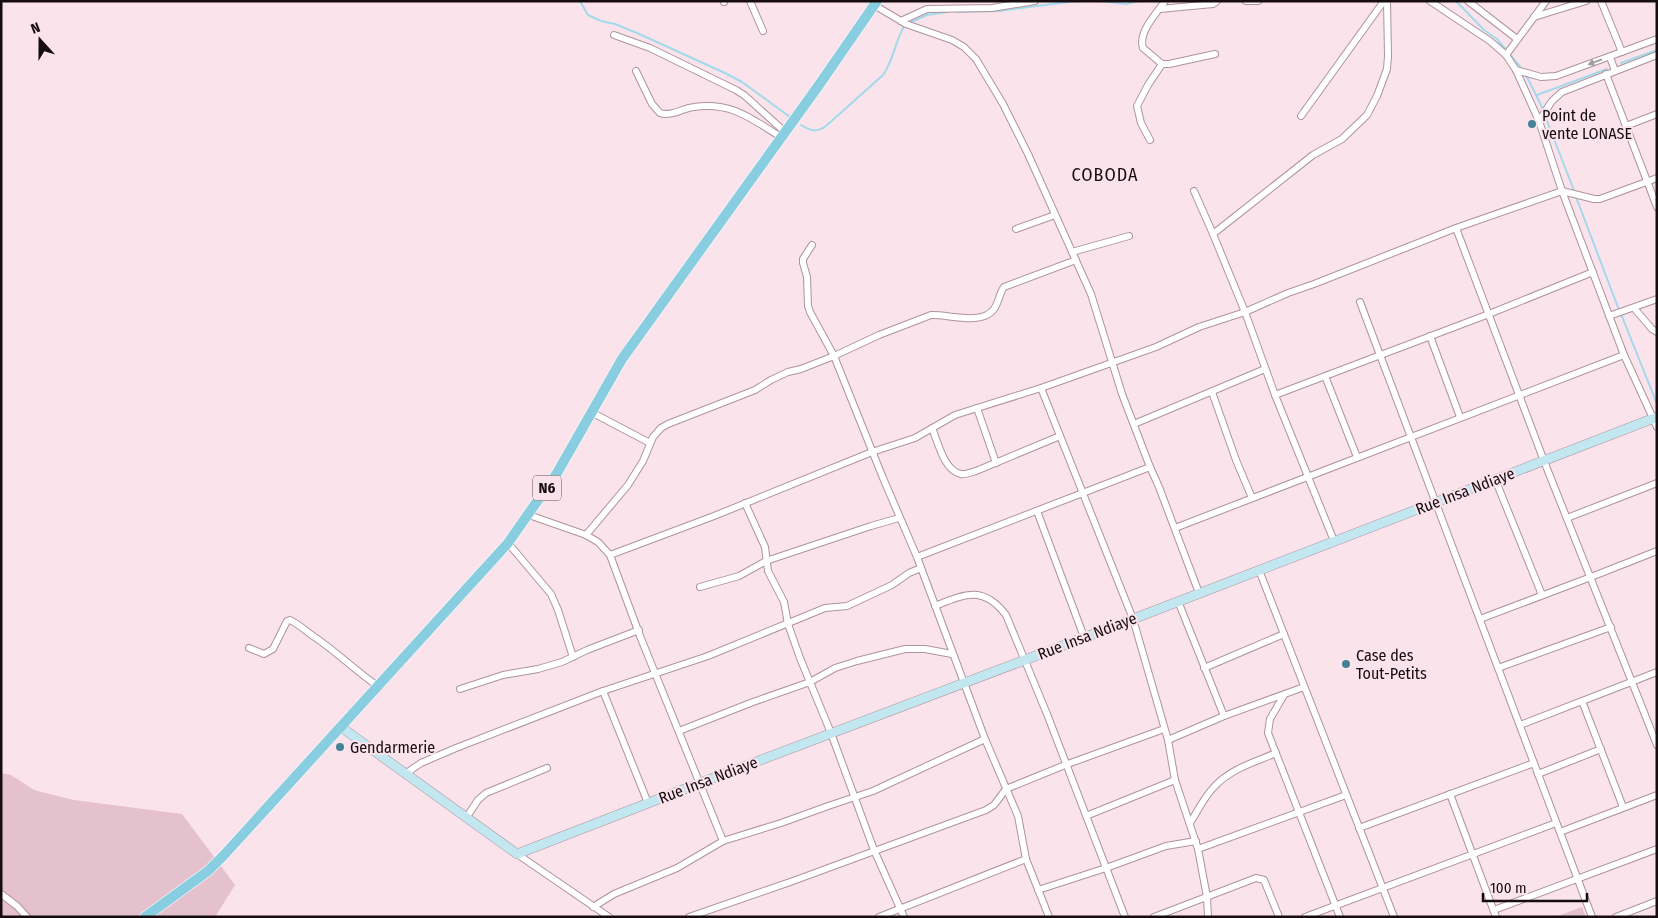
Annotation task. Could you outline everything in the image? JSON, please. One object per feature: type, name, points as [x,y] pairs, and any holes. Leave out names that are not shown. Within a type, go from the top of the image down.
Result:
[{"type":"main road","name":"N6","points":[[145,917],[215,865],[268,809],[508,543],[557,473],[626,352],[783,135],[875,3]]},
{"type":"main road","name":"Rue Insa Ndiaye","points":[[517,854],[1495,479],[1656,421]]},
{"type":"main road","points":[[341,727],[517,854]]},
{"type":"street","points":[[750,1],[763,30]]},
{"type":"street","points":[[900,21],[927,9],[992,8],[1035,1]]},
{"type":"street","points":[[1165,1],[1148,25],[1142,41],[1146,52],[1162,64],[1177,63],[1215,54]]},
{"type":"street","points":[[1160,9],[1213,4],[1217,1]]},
{"type":"street","points":[[1246,1],[1258,1]]},
{"type":"street","points":[[1301,116],[1386,1]]},
{"type":"street","points":[[1213,234],[1313,154],[1342,139],[1366,115],[1377,96],[1387,69],[1386,1]]},
{"type":"street","points":[[1430,1],[1490,41],[1506,55],[1516,70],[1539,121],[1562,190],[1624,355],[1656,421]]},
{"type":"street","points":[[1468,1],[1518,39]]},
{"type":"street","points":[[1506,55],[1546,1]]},
{"type":"street","points":[[1533,18],[1586,1]]},
{"type":"street","points":[[1601,1],[1622,52]]},
{"type":"street","points":[[875,3],[900,21],[952,40],[964,47],[976,58],[1004,104],[1096,307],[1112,363],[1199,593]]},
{"type":"street","points":[[614,35],[650,48],[736,90],[744,95],[783,135]]},
{"type":"street","points":[[1516,70],[1548,77],[1657,39]]},
{"type":"street","points":[[1539,121],[1552,101],[1562,92],[1657,55]]},
{"type":"street","points":[[1610,56],[1615,70]]},
{"type":"street","points":[[1150,140],[1141,122],[1137,106],[1162,64]]},
{"type":"street","points":[[636,71],[652,104],[660,113],[669,114],[691,107],[712,105],[742,113],[783,135]]},
{"type":"street","points":[[1606,74],[1657,207]]},
{"type":"street","points":[[1626,126],[1657,114]]},
{"type":"street","points":[[610,555],[714,516],[872,452],[915,438],[955,415],[1041,388],[1156,347],[1199,327],[1245,312],[1288,293],[1456,228],[1562,190],[1594,200],[1657,178]]},
{"type":"street","points":[[1194,191],[1245,312],[1275,395],[1334,541]]},
{"type":"street","points":[[1016,229],[1055,215]]},
{"type":"street","points":[[1456,228],[1544,461],[1632,682],[1654,728],[1657,745]]},
{"type":"street","points":[[1072,252],[1129,236]]},
{"type":"street","points":[[812,245],[803,259],[810,312],[834,356],[899,518],[917,557],[985,739],[1018,816],[1026,859],[1048,917]]},
{"type":"street","points":[[586,535],[628,485],[653,437],[661,428],[668,424],[755,390],[788,372],[834,356],[878,335],[931,315],[956,318],[980,317],[988,314],[995,308],[1000,292],[1004,287],[1076,260]]},
{"type":"street","points":[[1275,395],[1489,314],[1593,272]]},
{"type":"street","points":[[1609,316],[1657,299]]},
{"type":"street","points":[[1360,302],[1592,917]]},
{"type":"street","points":[[1634,308],[1652,329],[1657,332]]},
{"type":"street","points":[[1430,336],[1460,417]]},
{"type":"street","points":[[1174,528],[1624,355]]},
{"type":"street","points":[[1134,424],[1265,369]]},
{"type":"street","points":[[1325,376],[1356,457]]},
{"type":"street","points":[[1041,388],[1132,619],[1168,740],[1174,780],[1196,841],[1207,897],[1208,917]]},
{"type":"street","points":[[1212,392],[1236,460],[1252,498]]},
{"type":"street","points":[[976,408],[996,463]]},
{"type":"street","points":[[591,412],[650,443]]},
{"type":"street","points":[[932,428],[948,466],[954,472],[962,475],[1060,436]]},
{"type":"street","points":[[917,557],[1150,467]]},
{"type":"street","points":[[1495,479],[1542,595]]},
{"type":"street","points":[[1567,518],[1657,483]]},
{"type":"street","points":[[745,503],[765,547],[768,571],[784,602],[788,624],[856,797],[874,850],[904,917]]},
{"type":"street","points":[[1037,511],[1084,638]]},
{"type":"street","points":[[529,515],[586,535],[598,542],[610,555],[723,841]]},
{"type":"street","points":[[700,586],[739,576],[766,561],[899,518]]},
{"type":"street","points":[[508,543],[551,594],[573,657]]},
{"type":"street","points":[[1480,619],[1657,551]]},
{"type":"street","points":[[405,774],[421,763],[456,748],[603,691],[655,672],[708,656],[825,608],[847,606],[892,586],[908,573],[921,568]]},
{"type":"street","points":[[1259,570],[1394,917]]},
{"type":"street","points":[[935,606],[959,596],[977,594],[998,604],[1006,615],[1025,659],[1125,917]]},
{"type":"street","points":[[1178,601],[1224,716]]},
{"type":"street","points":[[249,648],[264,654],[273,649],[287,621],[290,620],[325,643],[356,671],[378,687]]},
{"type":"street","points":[[1498,668],[1611,627]]},
{"type":"street","points":[[460,689],[503,675],[538,670],[639,630]]},
{"type":"street","points":[[1204,668],[1284,634]]},
{"type":"street","points":[[679,731],[810,682],[835,668],[857,660],[905,648],[925,648],[952,654]]},
{"type":"street","points":[[1520,725],[1657,672]]},
{"type":"street","points":[[1168,740],[1224,716],[1304,687]]},
{"type":"street","points":[[603,691],[648,803]]},
{"type":"street","points":[[1284,695],[1270,719],[1268,732],[1321,870],[1337,905],[1340,917]]},
{"type":"street","points":[[1582,701],[1623,807]]},
{"type":"street","points":[[689,917],[986,810],[994,805],[1006,789],[1164,728]]},
{"type":"street","points":[[593,906],[614,894],[677,868],[723,841],[856,797],[902,779],[985,739]]},
{"type":"street","points":[[1538,774],[1601,750]]},
{"type":"street","points":[[1190,823],[1209,793],[1223,779],[1235,770],[1276,753]]},
{"type":"street","points":[[1359,828],[1534,763]]},
{"type":"street","points":[[466,818],[478,800],[486,794],[547,768]]},
{"type":"street","points":[[1086,816],[1174,780]]},
{"type":"street","points":[[1450,794],[1495,914],[1577,879],[1657,849]]},
{"type":"street","points":[[1198,849],[1346,795]]},
{"type":"street","points":[[1560,832],[1657,795]]},
{"type":"street","points":[[1305,917],[1556,823]]},
{"type":"street","points":[[1038,890],[1166,846],[1196,841]]},
{"type":"street","points":[[517,854],[609,917]]},
{"type":"street","points":[[879,917],[1026,859]]},
{"type":"street","points":[[1154,917],[1256,878],[1264,880],[1279,917]]},
{"type":"street","points":[[1,894],[17,906],[27,917]]},
{"type":"street","points":[[1616,917],[1657,901]]},
{"type":"shaded area","points":[[1,773],[11,775],[34,790],[74,800],[182,814],[235,885],[215,917],[1,917]]},
{"type":"shaded area","points":[[1582,907],[1586,917],[1555,917]]},
{"type":"waterway","points":[[580,1],[588,15],[637,33],[725,73],[742,82],[790,117]]},
{"type":"waterway","points":[[957,12],[999,11],[1076,1]]},
{"type":"waterway","points":[[1101,1],[1126,4],[1138,1]]},
{"type":"waterway","points":[[1456,1],[1484,30],[1497,39],[1522,69]]},
{"type":"waterway","points":[[909,23],[927,15],[948,12]]},
{"type":"waterway","points":[[801,125],[814,130],[819,130],[826,126],[883,75],[890,63],[905,25]]},
{"type":"waterway","points":[[1621,63],[1657,50]]},
{"type":"waterway","points":[[1537,95],[1607,69]]},
{"type":"waterway","points":[[1526,75],[1544,111]]},
{"type":"waterway","points":[[1545,116],[1575,193]]},
{"type":"waterway","points":[[1576,197],[1619,310]]},
{"type":"waterway","points":[[1621,314],[1657,404]]},
{"type":"place","name":"Point de vente LONASE","points":[[1532,124]]},
{"type":"place","name":"Case des Tout-Petits","points":[[1346,664]]},
{"type":"place","name":"Gendarmerie","points":[[340,747]]},
{"type":"district","name":"COBODA","points":[[1105,175]]}]
